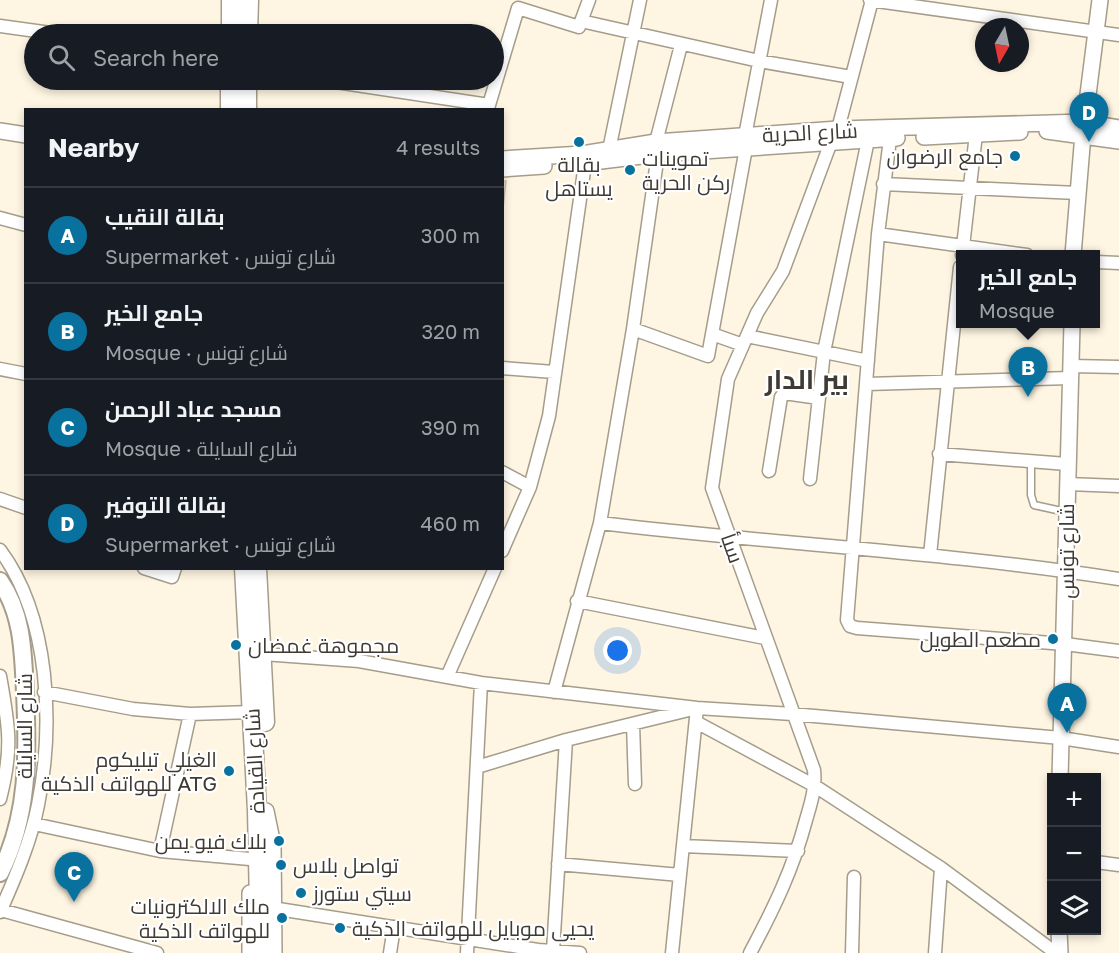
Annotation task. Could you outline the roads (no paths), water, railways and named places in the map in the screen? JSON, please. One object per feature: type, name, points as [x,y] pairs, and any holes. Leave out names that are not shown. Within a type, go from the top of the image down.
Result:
[{"type":"main road","points":[[231,0],[231,24]]},
{"type":"main road","points":[[248,24],[249,0]]},
{"type":"main road","points":[[230,90],[230,108]]},
{"type":"main road","points":[[247,90],[247,108]]},
{"type":"main road","name":"شارع القيادة","points":[[244,570],[252,712],[262,811],[267,953]]},
{"type":"main road","name":"شارع القيادة","points":[[257,570],[263,654],[260,953]]},
{"type":"main road","name":"شارع السايلة","points":[[0,581],[12,603],[22,638],[28,754],[21,809],[11,848],[0,873]]},
{"type":"street","points":[[504,55],[518,8],[579,27],[589,0]]},
{"type":"street","points":[[609,150],[640,0]]},
{"type":"street","points":[[633,329],[708,356],[771,0]]},
{"type":"street","points":[[871,0],[1119,35]]},
{"type":"street","name":"سبأ","points":[[750,953],[783,891],[798,851],[815,786],[814,770],[712,488],[728,379],[758,313],[783,271],[834,136],[871,0]]},
{"type":"street","points":[[1073,250],[1094,32],[1100,0]]},
{"type":"street","points":[[581,21],[681,45],[851,77]]},
{"type":"street","points":[[0,26],[24,29]]},
{"type":"street","points":[[554,692],[600,523],[633,329],[657,148],[681,45]]},
{"type":"street","points":[[389,90],[489,105],[493,90]]},
{"type":"street","points":[[0,123],[24,126]]},
{"type":"street","name":"شارع الحرية","points":[[504,159],[834,136],[980,123],[1119,128]]},
{"type":"street","points":[[834,136],[868,140],[1084,128],[1119,141]]},
{"type":"street","points":[[0,131],[24,135]]},
{"type":"street","points":[[878,234],[962,250],[976,134]]},
{"type":"street","points":[[890,139],[878,234],[848,620],[850,626],[1065,644],[1119,651]]},
{"type":"street","points":[[810,478],[824,352],[868,140]]},
{"type":"street","points":[[504,169],[585,164],[657,148]]},
{"type":"street","points":[[504,546],[530,487],[549,416],[585,164]]},
{"type":"street","points":[[883,184],[1078,194]]},
{"type":"street","points":[[0,218],[24,224]]},
{"type":"street","points":[[1100,262],[1119,263]]},
{"type":"street","points":[[930,555],[956,302]]},
{"type":"street","name":"شارع تونس","points":[[1060,773],[1072,328]]},
{"type":"street","points":[[712,334],[868,361]]},
{"type":"street","points":[[504,368],[554,372]]},
{"type":"street","points":[[867,384],[947,382],[1119,368]]},
{"type":"street","points":[[0,369],[24,374]]},
{"type":"street","points":[[770,471],[781,397],[784,393],[819,398]]},
{"type":"street","points":[[939,454],[1067,464]]},
{"type":"street","points":[[504,473],[530,487]]},
{"type":"street","points":[[1067,484],[1119,486]]},
{"type":"street","points":[[0,499],[24,507]]},
{"type":"street","points":[[600,523],[730,539],[930,555],[1119,579]]},
{"type":"street","points":[[0,550],[19,579],[32,611],[40,645],[44,692],[44,762],[34,824],[0,911],[157,953]]},
{"type":"street","points":[[150,570],[172,577],[174,570]]},
{"type":"street","points":[[447,677],[494,570]]},
{"type":"street","points":[[577,601],[765,638]]},
{"type":"street","points":[[263,654],[359,661],[481,683],[697,708],[792,714],[1061,738],[1119,747]]},
{"type":"street","points":[[0,676],[9,764],[0,799]]},
{"type":"street","points":[[467,953],[470,940],[481,683]]},
{"type":"street","points":[[44,692],[133,709],[190,714],[252,712]]},
{"type":"street","points":[[672,953],[697,708]]},
{"type":"street","points":[[477,767],[566,740],[697,708]]},
{"type":"street","points":[[160,851],[190,714]]},
{"type":"street","points":[[696,722],[815,786],[941,868],[1056,953]]},
{"type":"street","points":[[633,724],[635,784]]},
{"type":"street","points":[[553,951],[566,740]]},
{"type":"street","points":[[250,953],[250,859],[262,811]]},
{"type":"street","points":[[262,811],[273,845],[274,953]]},
{"type":"street","points":[[34,824],[160,851],[250,859]]},
{"type":"street","points":[[683,846],[798,851]]},
{"type":"street","points":[[1101,863],[1119,865]]},
{"type":"street","points":[[558,864],[680,875]]},
{"type":"street","points":[[935,953],[941,868]]},
{"type":"street","points":[[852,953],[854,877]]},
{"type":"street","points":[[272,908],[538,952],[580,953]]},
{"type":"street","points":[[390,953],[394,927]]},
{"type":"street","points":[[1059,935],[1060,953]]},
{"type":"lane","points":[[1031,461],[1031,495],[1034,505],[1067,512]]},
{"type":"place","name":"بقالة يستاهل","points":[[579,142]]},
{"type":"place","name":"بقالة التوفير","points":[[1089,142]]},
{"type":"place","name":"جامع الرضوان","points":[[1015,156]]},
{"type":"place","name":"تموينات ركن الحرية","points":[[630,170]]},
{"type":"place","name":"جامع الخير","points":[[1028,397]]},
{"type":"place","name":"مطعم الطويل","points":[[1053,639]]},
{"type":"place","name":"مجموهة غمضان","points":[[236,645]]},
{"type":"place","name":"بقالة النقيب","points":[[1067,733]]},
{"type":"place","name":"الغيلي تيليكوم للهواتف الذكية ATG","points":[[229,771]]},
{"type":"place","name":"بلاك فيو يمن","points":[[279,841]]},
{"type":"place","name":"تواصل بلاس","points":[[281,865]]},
{"type":"place","name":"سيتي ستورز","points":[[301,893]]},
{"type":"place","name":"مسجد عباد الرحمن","points":[[74,902]]},
{"type":"place","name":"ملك الالكترونيات للهواتف الذكية","points":[[282,918]]},
{"type":"place","name":"يحيى موبايل للهواتف الذكية","points":[[340,928]]},
{"type":"district","name":"بير الدار","points":[[807,379]]}]
